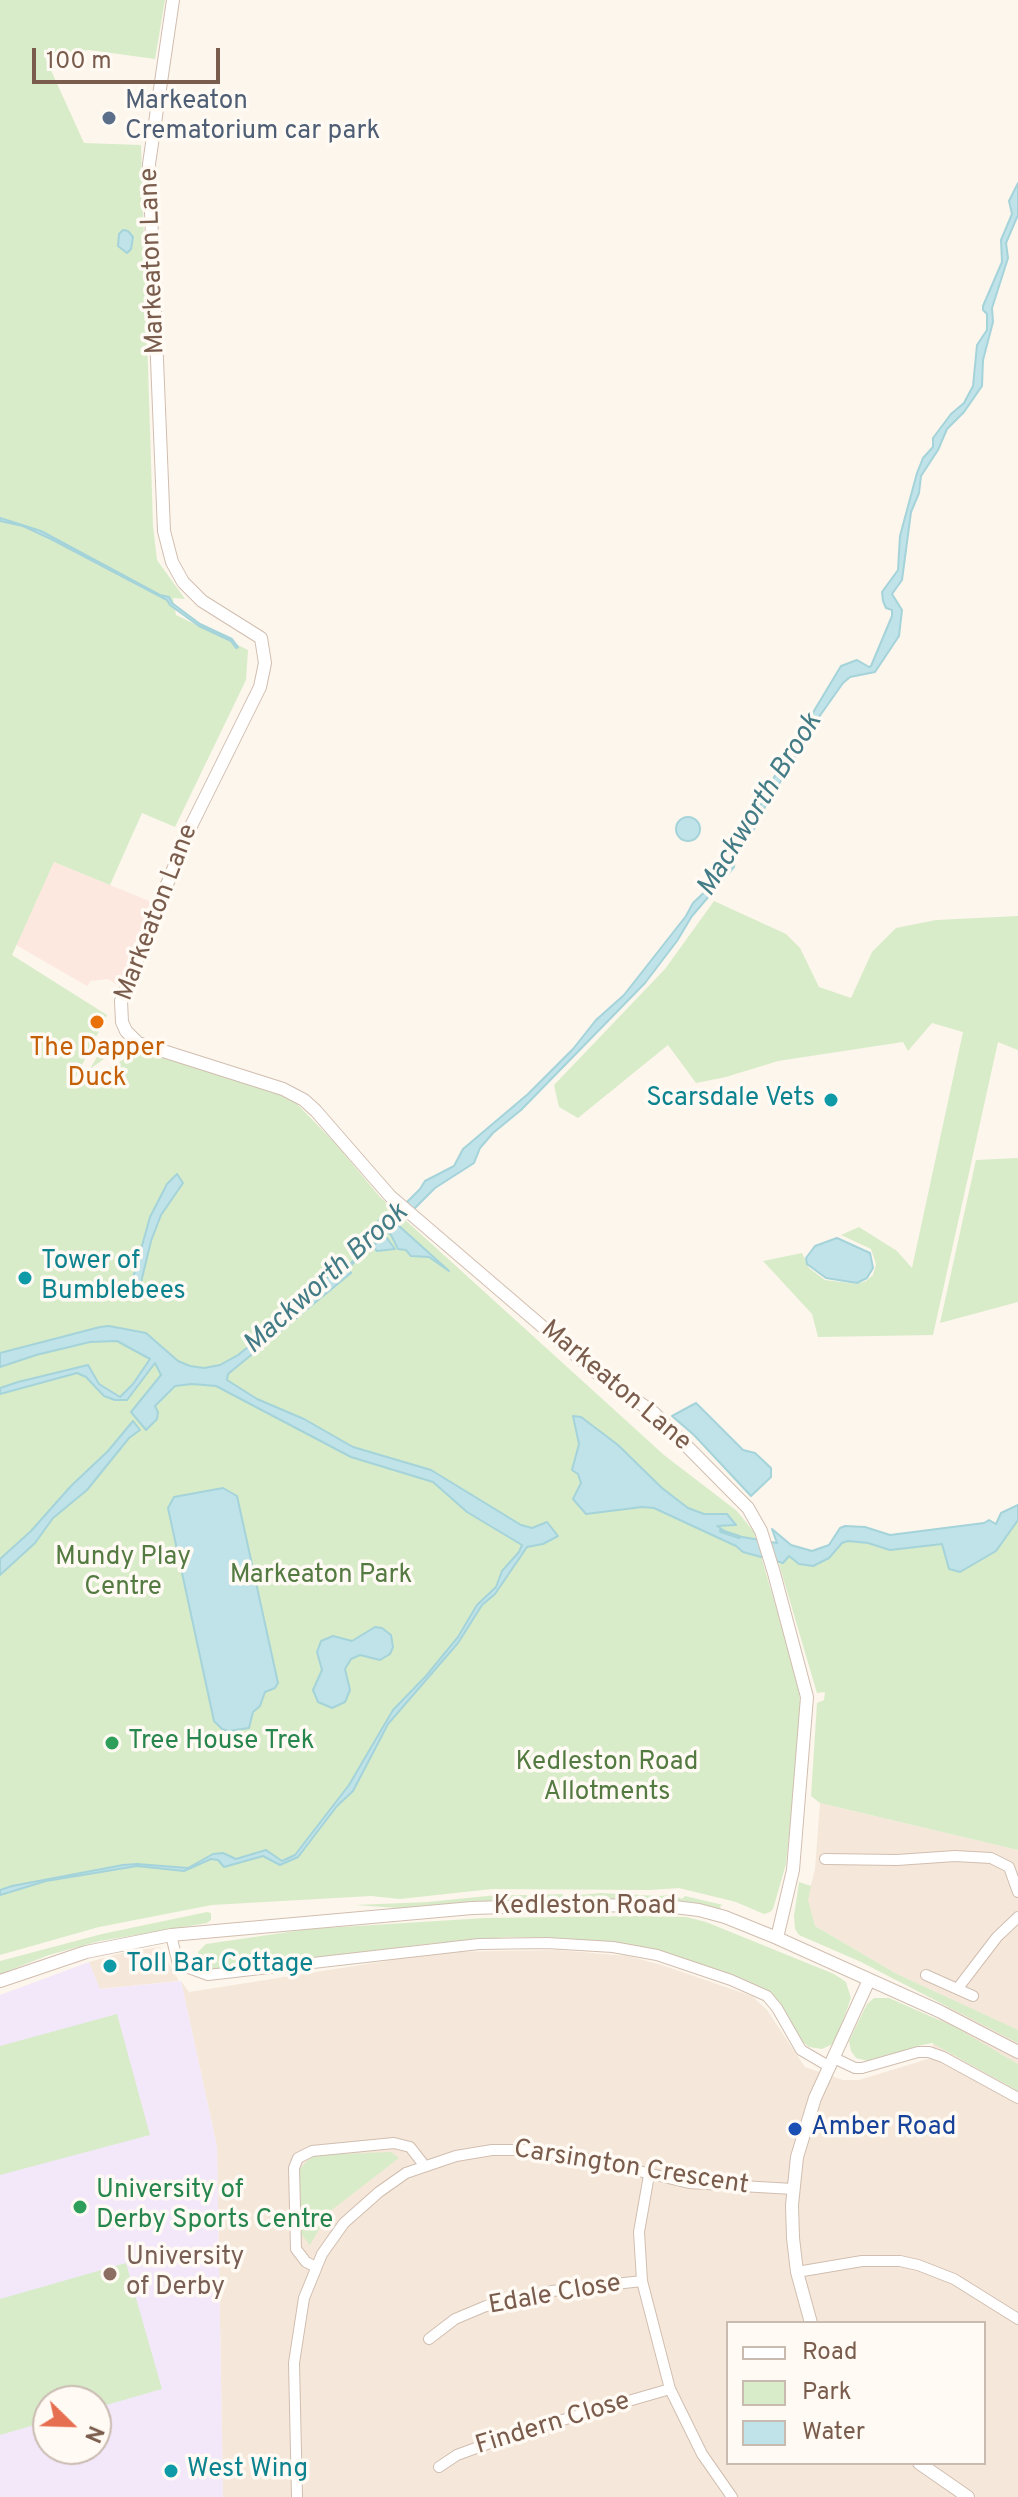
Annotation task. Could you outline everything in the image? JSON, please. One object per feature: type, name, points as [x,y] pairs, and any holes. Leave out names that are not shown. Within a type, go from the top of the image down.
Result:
[{"type":"street","name":"Markeaton Lane","points":[[173,0],[149,164],[164,531],[172,562],[183,582],[202,601],[261,638],[265,663],[254,701],[182,848],[127,986],[120,1011],[126,1031],[138,1043],[283,1089],[304,1100],[390,1196],[593,1370],[654,1413],[748,1508],[761,1531],[807,1697],[793,1870],[777,1938]]},
{"type":"street","points":[[825,1859],[991,1858],[1009,1867],[1018,1892]]},
{"type":"street","name":"Kedleston Road","points":[[0,1981],[86,1952],[171,1935],[472,1908],[666,1906],[725,1917],[777,1938],[939,2011],[1018,2052]]},
{"type":"street","points":[[958,1988],[997,1937],[1018,1917]]},
{"type":"street","name":"Kedleston Road","points":[[171,1935],[178,1964],[208,1975],[479,1944],[547,1943],[613,1947],[657,1955],[731,1980],[767,1996],[801,2050],[832,2063],[862,2068],[918,2052],[929,2052],[1018,2098]]},
{"type":"street","points":[[926,1975],[973,1996]]},
{"type":"street","points":[[810,2321],[797,2272],[792,2221],[793,2189],[805,2127],[869,1980]]},
{"type":"street","points":[[316,2267],[306,2262],[296,2249],[294,2168],[298,2158],[312,2151],[394,2143],[410,2147],[424,2165]]},
{"type":"street","name":"Carsington Crescent","points":[[297,2497],[294,2363],[304,2298],[316,2267],[337,2231],[394,2181],[424,2165],[473,2152],[529,2150],[568,2154],[649,2175],[711,2186],[793,2189]]},
{"type":"street","points":[[649,2175],[639,2232],[642,2281],[670,2389],[702,2454],[732,2497]]},
{"type":"street","points":[[797,2272],[862,2261],[900,2261],[954,2279],[1018,2319]]},
{"type":"street","name":"Edale Close","points":[[429,2339],[455,2319],[486,2306],[552,2291],[642,2281]]},
{"type":"street","name":"Findern Close","points":[[439,2467],[457,2455],[514,2434],[670,2389]]},
{"type":"street","points":[[922,2465],[968,2497]]},
{"type":"shaded area","points":[[54,862],[154,903],[119,986],[108,979],[91,981],[87,986],[16,945]]},
{"type":"shaded area","points":[[820,1803],[1018,1850],[1018,2497],[223,2497],[217,2147],[181,1981],[189,1992],[443,1952],[558,1950],[628,1956],[752,1996],[767,2010],[805,2067],[843,2080],[859,2080],[931,2058],[936,2024],[951,1999],[897,1974],[815,1926],[807,1900],[815,1869]]},
{"type":"shaded area","points":[[160,1947],[179,1981],[99,1989],[89,1962]]},
{"type":"shaded area","name":"University of Derby","points":[[89,1962],[100,1989],[181,1981],[217,2147],[223,2497],[0,2497],[0,1995]]},
{"type":"green space","name":"Markeaton Park","points":[[0,0],[165,0],[155,59],[89,50],[53,53],[45,57],[84,143],[141,145],[153,526],[157,560],[185,599],[173,598],[176,615],[248,650],[246,680],[175,827],[142,813],[110,885],[54,862],[12,955],[107,1015],[74,1081],[87,1083],[141,1048],[274,1092],[297,1104],[380,1197],[664,1455],[737,1511],[754,1532],[799,1686],[801,1720],[786,1864],[770,1912],[764,1914],[736,1902],[679,1888],[492,1889],[400,1899],[371,1896],[212,1905],[99,1927],[0,1955]]},
{"type":"green space","points":[[714,901],[786,934],[800,948],[819,987],[851,998],[872,952],[896,928],[936,920],[1018,916],[1018,1050],[998,1042],[933,1335],[818,1337],[812,1314],[763,1261],[802,1253],[809,1268],[825,1280],[857,1284],[866,1281],[873,1275],[876,1264],[871,1249],[841,1235],[859,1227],[897,1251],[912,1268],[963,1032],[932,1023],[908,1051],[903,1042],[778,1061],[696,1083],[668,1045],[578,1118],[559,1107],[554,1085],[665,969]]},
{"type":"green space","points":[[108,1039],[123,1045],[90,1069],[106,1041]]},
{"type":"green space","points":[[1018,1158],[1018,1302],[940,1323],[976,1160]]},
{"type":"green space","points":[[1018,1520],[1018,1850],[820,1803],[811,1796],[817,1703],[824,1700],[825,1692],[817,1693],[779,1564],[789,1556],[795,1561],[832,1556],[842,1543],[848,1541],[890,1550],[942,1544],[949,1569],[960,1572],[996,1551]]},
{"type":"green space","points":[[799,1882],[811,1886],[808,1900],[815,1926],[897,1974],[1018,2030],[1018,2043],[861,1962],[799,1935],[794,1916]]},
{"type":"green space","points":[[562,1894],[565,1898],[398,1908],[355,1905],[497,1895],[527,1895],[531,1898],[532,1895]]},
{"type":"green space","points":[[678,1894],[677,1897],[682,1899],[685,1896],[723,1905],[721,1909],[663,1900],[582,1898],[579,1895]]},
{"type":"green space","points":[[211,1913],[211,1920],[207,1923],[100,1941],[49,1955],[0,1974],[0,1961],[102,1934]]},
{"type":"green space","points":[[686,1917],[706,1922],[834,1974],[846,1982],[851,1998],[835,2043],[822,2049],[809,2047],[799,2039],[777,2000],[763,1988],[720,1971],[635,1945],[563,1938],[508,1937],[208,1971],[200,1965],[198,1952],[206,1944],[309,1929],[485,1918]]},
{"type":"green space","points":[[874,1998],[889,1998],[955,2027],[1018,2064],[1018,2091],[932,2043],[872,2062],[856,2058],[849,2041],[867,2004]]},
{"type":"green space","points":[[117,2014],[150,2135],[0,2175],[0,2046]]},
{"type":"green space","points":[[391,2152],[399,2158],[329,2212],[310,2245],[300,2233],[299,2170],[316,2155]]},
{"type":"green space","points":[[126,2263],[162,2389],[112,2403],[112,2385],[32,2385],[32,2426],[0,2435],[0,2299]]},
{"type":"water","points":[[1018,183],[1018,215],[1006,243],[1008,258],[992,308],[993,322],[983,360],[982,386],[964,412],[947,429],[921,476],[919,493],[911,512],[902,580],[892,594],[902,610],[899,636],[875,672],[850,677],[843,683],[802,741],[751,835],[736,850],[734,867],[692,916],[645,983],[521,1110],[493,1133],[480,1148],[474,1163],[435,1188],[398,1225],[449,1271],[429,1257],[411,1256],[406,1250],[398,1249],[391,1235],[377,1222],[386,1215],[390,1219],[425,1181],[454,1166],[463,1149],[528,1094],[573,1049],[596,1020],[624,995],[693,903],[714,883],[729,861],[731,845],[756,815],[773,779],[841,666],[857,660],[871,666],[892,616],[892,610],[886,608],[883,601],[882,592],[898,570],[900,536],[917,473],[923,458],[933,447],[933,438],[951,414],[964,403],[973,386],[977,345],[987,330],[987,314],[983,306],[1002,262],[1001,240],[1012,214],[1009,201]]},
{"type":"water","points":[[123,230],[133,237],[127,253],[118,246],[119,234]]},
{"type":"water","points":[[0,518],[41,531],[169,597],[172,603],[200,624],[232,639],[238,647],[199,626],[167,600],[51,539],[23,526],[0,521]]},
{"type":"water","points":[[688,817],[699,824],[700,829],[693,840],[688,841],[677,834],[676,829],[683,818]]},
{"type":"water","points":[[177,1174],[183,1183],[161,1215],[151,1241],[137,1299],[132,1298],[131,1285],[150,1217],[167,1184]]},
{"type":"water","points":[[375,1226],[395,1249],[377,1251],[368,1241]]},
{"type":"water","points":[[837,1238],[870,1253],[873,1268],[867,1278],[857,1283],[826,1278],[807,1264],[806,1258],[815,1246]]},
{"type":"water","points":[[343,1264],[351,1273],[228,1374],[227,1380],[257,1399],[304,1419],[353,1447],[431,1470],[521,1525],[532,1528],[547,1522],[558,1536],[543,1544],[527,1547],[495,1594],[482,1605],[458,1643],[388,1724],[353,1791],[337,1806],[298,1857],[280,1865],[263,1856],[224,1867],[218,1860],[211,1859],[184,1871],[137,1866],[46,1881],[0,1895],[0,1890],[12,1886],[123,1865],[188,1868],[213,1854],[223,1853],[236,1859],[266,1850],[282,1861],[295,1855],[349,1785],[393,1710],[458,1637],[477,1605],[496,1587],[502,1571],[519,1552],[522,1545],[467,1512],[433,1482],[351,1457],[216,1386],[175,1386],[155,1406],[157,1419],[146,1430],[131,1412],[161,1375],[155,1363],[127,1400],[104,1396],[86,1377],[77,1373],[0,1394],[0,1388],[18,1382],[88,1365],[99,1384],[120,1397],[150,1359],[117,1341],[90,1342],[0,1367],[0,1353],[100,1327],[146,1333],[178,1361],[190,1366],[204,1368],[220,1365],[262,1336]]},
{"type":"water","points":[[696,1403],[743,1450],[755,1453],[771,1468],[771,1477],[751,1496],[672,1416]]},
{"type":"water","points":[[573,1416],[581,1417],[618,1445],[662,1488],[688,1508],[704,1514],[727,1514],[736,1525],[717,1526],[731,1535],[777,1543],[772,1529],[791,1545],[812,1551],[829,1545],[840,1528],[845,1526],[865,1527],[890,1535],[989,1520],[996,1524],[1001,1513],[1018,1505],[1018,1520],[996,1551],[960,1572],[949,1569],[942,1544],[890,1550],[848,1541],[842,1543],[829,1558],[813,1566],[799,1564],[789,1556],[783,1563],[743,1552],[654,1508],[586,1514],[573,1499],[581,1483],[578,1474],[572,1470],[579,1444]]},
{"type":"water","points":[[133,1421],[140,1430],[129,1438],[87,1490],[53,1518],[35,1543],[0,1575],[0,1559],[31,1531]]},
{"type":"water","points":[[223,1488],[237,1496],[278,1683],[275,1688],[265,1692],[260,1706],[253,1712],[249,1728],[229,1731],[214,1721],[168,1508],[174,1497]]},
{"type":"water","points":[[375,1627],[391,1635],[393,1647],[390,1654],[380,1660],[360,1655],[351,1659],[345,1669],[350,1690],[345,1702],[332,1708],[318,1702],[313,1690],[322,1670],[317,1652],[321,1641],[333,1636],[352,1641]]},
{"type":"waterway","name":"Mackworth Brook","points":[[343,1271],[376,1242]]},
{"type":"waterway","points":[[721,1531],[739,1537]]},
{"type":"place","name":"Markeaton Crematorium car park","points":[[109,118]]},
{"type":"place","name":"The Dapper Duck","points":[[97,1022]]},
{"type":"place","name":"Scarsdale Vets","points":[[831,1100]]},
{"type":"place","name":"Tower of Bumblebees","points":[[25,1278]]},
{"type":"place","name":"Tree House Trek","points":[[112,1743]]},
{"type":"place","name":"Toll Bar Cottage","points":[[110,1966]]},
{"type":"place","name":"Amber Road","points":[[795,2129]]},
{"type":"place","name":"University of Derby Sports Centre","points":[[80,2207]]},
{"type":"place","name":"University of Derby","points":[[110,2274]]},
{"type":"place","name":"West Wing","points":[[171,2471]]},
{"type":"park label","name":"Mundy Play Centre","points":[[123,1574]]},
{"type":"park label","name":"Kedleston Road Allotments","points":[[607,1779]]}]
